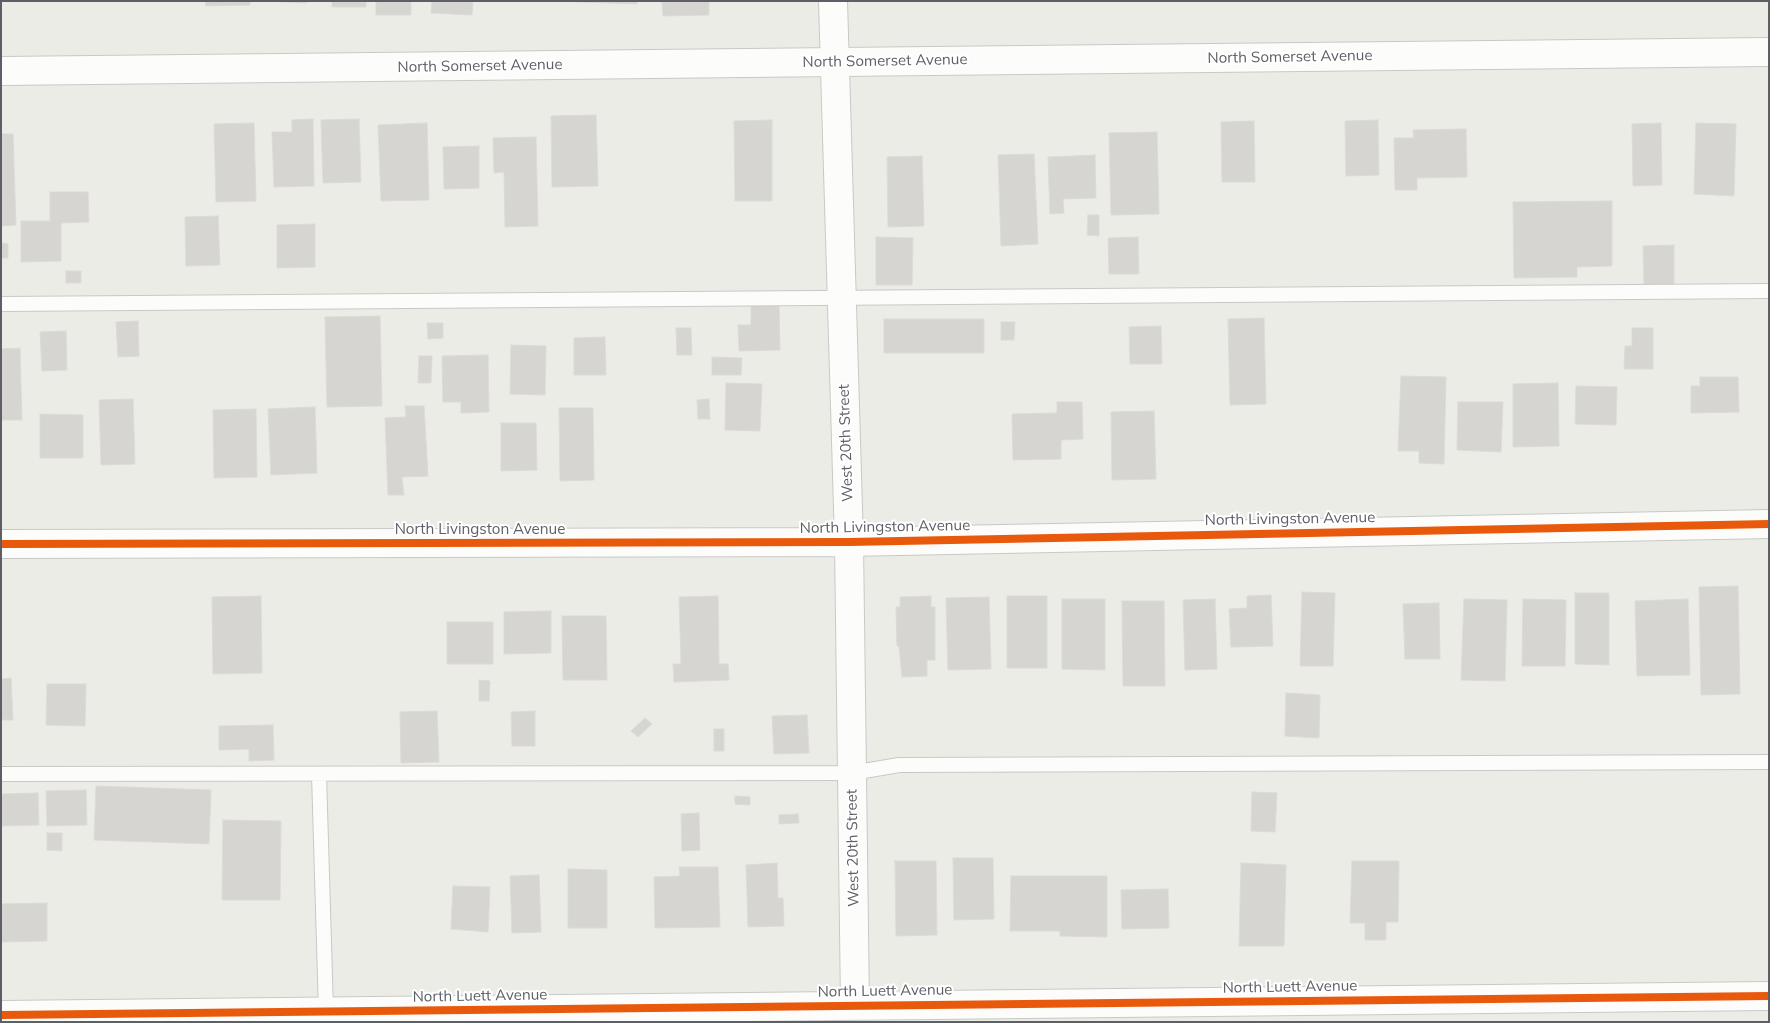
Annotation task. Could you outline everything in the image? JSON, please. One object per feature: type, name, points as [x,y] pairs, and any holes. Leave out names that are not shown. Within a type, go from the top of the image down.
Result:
[{"type":"street","name":"West 20th Street","points":[[834,1],[849,542],[855,1005]]},
{"type":"street","name":"North Somerset Avenue","points":[[1,71],[1769,52]]},
{"type":"street","name":"North Livingston Avenue","points":[[1,544],[849,542],[1769,524]]},
{"type":"street","name":"North Luett Avenue","points":[[1,1015],[1769,996]]},
{"type":"lane","points":[[1,304],[1769,291]]},
{"type":"lane","points":[[1,774],[852,773],[899,765],[1769,762]]},
{"type":"lane","points":[[319,774],[326,1011]]},
{"type":"building","points":[[205,1],[250,1],[250,5],[206,6]]},
{"type":"building","points":[[264,1],[307,1],[307,3]]},
{"type":"building","points":[[332,1],[366,1],[366,7],[332,7]]},
{"type":"building","points":[[376,1],[411,1],[411,15],[376,15]]},
{"type":"building","points":[[432,1],[473,1],[472,15],[431,13]]},
{"type":"building","points":[[552,1],[637,1],[637,4]]},
{"type":"building","points":[[662,1],[709,1],[709,15],[663,16]]},
{"type":"building","points":[[596,115],[598,186],[552,187],[551,116]]},
{"type":"building","points":[[313,119],[314,186],[274,187],[272,132],[292,132],[292,120]]},
{"type":"building","points":[[359,119],[361,182],[323,183],[321,120]]},
{"type":"building","points":[[772,120],[772,201],[735,201],[734,121]]},
{"type":"building","points":[[1378,120],[1379,175],[1346,176],[1345,121]]},
{"type":"building","points":[[1254,121],[1255,182],[1222,182],[1221,122]]},
{"type":"building","points":[[254,123],[256,201],[216,202],[214,124]]},
{"type":"building","points":[[427,123],[429,200],[381,201],[378,125]]},
{"type":"building","points":[[1661,123],[1662,185],[1633,186],[1632,124]]},
{"type":"building","points":[[1696,123],[1736,124],[1734,196],[1694,194]]},
{"type":"building","points":[[1466,129],[1467,177],[1417,178],[1417,190],[1395,190],[1394,138],[1414,138],[1413,130]]},
{"type":"building","points":[[1157,132],[1159,214],[1111,215],[1109,133]]},
{"type":"building","points":[[1,134],[13,134],[16,225],[1,226]]},
{"type":"building","points":[[536,137],[538,226],[505,227],[504,172],[494,173],[493,138]]},
{"type":"building","points":[[479,146],[479,188],[444,189],[443,147]]},
{"type":"building","points":[[1034,154],[1038,244],[1001,246],[998,155]]},
{"type":"building","points":[[1095,155],[1096,198],[1063,199],[1064,213],[1050,214],[1048,157]]},
{"type":"building","points":[[922,156],[924,226],[888,227],[887,157]]},
{"type":"building","points":[[50,192],[88,192],[89,222],[61,223],[61,261],[21,262],[21,221],[50,221]]},
{"type":"building","points":[[1612,201],[1612,266],[1577,267],[1577,277],[1514,278],[1513,202]]},
{"type":"building","points":[[1088,215],[1099,215],[1099,236],[1087,235]]},
{"type":"building","points":[[218,216],[220,265],[186,266],[185,217]]},
{"type":"building","points":[[315,224],[315,267],[277,268],[277,225]]},
{"type":"building","points":[[876,237],[913,238],[912,285],[876,285]]},
{"type":"building","points":[[1138,237],[1139,274],[1109,274],[1108,238]]},
{"type":"building","points":[[1,243],[8,244],[8,258],[1,258]]},
{"type":"building","points":[[1674,245],[1674,284],[1644,285],[1643,246]]},
{"type":"building","points":[[66,271],[81,271],[81,283],[66,283]]},
{"type":"building","points":[[779,304],[780,350],[739,351],[738,325],[751,325],[751,305]]},
{"type":"building","points":[[380,316],[382,406],[327,407],[325,317]]},
{"type":"building","points":[[1264,318],[1266,404],[1230,405],[1228,319]]},
{"type":"building","points":[[884,319],[984,319],[984,353],[884,353]]},
{"type":"building","points":[[138,321],[139,356],[118,357],[116,322]]},
{"type":"building","points":[[1001,322],[1015,322],[1014,340],[1001,340]]},
{"type":"building","points":[[427,323],[443,323],[443,338],[428,339]]},
{"type":"building","points":[[1161,326],[1162,364],[1130,364],[1129,327]]},
{"type":"building","points":[[676,328],[691,328],[692,355],[677,355]]},
{"type":"building","points":[[1632,328],[1653,328],[1653,369],[1624,369],[1625,346],[1632,346]]},
{"type":"building","points":[[66,331],[67,370],[42,371],[40,332]]},
{"type":"building","points":[[605,337],[606,375],[574,375],[574,338]]},
{"type":"building","points":[[511,345],[546,346],[545,395],[510,394]]},
{"type":"building","points":[[20,348],[22,420],[1,420],[1,349]]},
{"type":"building","points":[[488,355],[489,412],[461,413],[461,402],[443,402],[442,356]]},
{"type":"building","points":[[419,356],[432,356],[431,383],[418,383]]},
{"type":"building","points":[[712,357],[742,358],[741,375],[712,375]]},
{"type":"building","points":[[1401,376],[1446,377],[1444,464],[1419,463],[1419,451],[1398,451]]},
{"type":"building","points":[[1700,377],[1738,377],[1739,412],[1691,413],[1691,386],[1700,386]]},
{"type":"building","points":[[726,383],[762,384],[760,431],[725,430]]},
{"type":"building","points":[[1558,383],[1559,446],[1513,447],[1513,384]]},
{"type":"building","points":[[1576,386],[1617,387],[1616,425],[1575,424]]},
{"type":"building","points":[[133,399],[135,464],[101,465],[99,400]]},
{"type":"building","points":[[709,399],[710,419],[698,419],[697,400]]},
{"type":"building","points":[[1057,402],[1082,402],[1083,439],[1061,440],[1061,459],[1013,460],[1012,414],[1057,413]]},
{"type":"building","points":[[1458,402],[1503,402],[1501,452],[1457,450]]},
{"type":"building","points":[[405,406],[424,406],[428,476],[402,477],[404,495],[388,495],[385,418],[406,417]]},
{"type":"building","points":[[315,407],[317,473],[271,475],[268,409]]},
{"type":"building","points":[[559,408],[593,408],[594,480],[560,481]]},
{"type":"building","points":[[256,409],[257,477],[214,478],[213,410]]},
{"type":"building","points":[[1154,411],[1156,479],[1112,480],[1111,412]]},
{"type":"building","points":[[40,414],[83,415],[83,458],[40,458]]},
{"type":"building","points":[[501,423],[536,423],[537,470],[501,471]]},
{"type":"building","points":[[1738,586],[1740,694],[1701,695],[1699,587]]},
{"type":"building","points":[[1302,592],[1335,593],[1333,666],[1300,666]]},
{"type":"building","points":[[1575,593],[1609,593],[1609,665],[1575,664]]},
{"type":"building","points":[[1271,595],[1273,646],[1231,647],[1229,609],[1247,608],[1247,596]]},
{"type":"building","points":[[261,596],[262,673],[213,674],[212,597]]},
{"type":"building","points":[[718,596],[719,664],[728,664],[729,680],[674,682],[673,664],[681,664],[679,597]]},
{"type":"building","points":[[931,596],[931,607],[935,607],[935,660],[927,660],[927,676],[902,677],[899,646],[897,646],[896,607],[900,607],[900,597]]},
{"type":"building","points":[[1007,596],[1047,596],[1047,668],[1007,668]]},
{"type":"building","points":[[989,597],[991,669],[948,670],[946,598]]},
{"type":"building","points":[[1062,599],[1105,599],[1105,670],[1062,669]]},
{"type":"building","points":[[1215,599],[1217,669],[1185,670],[1183,600]]},
{"type":"building","points":[[1464,599],[1507,600],[1505,681],[1461,680]]},
{"type":"building","points":[[1523,599],[1566,600],[1565,666],[1522,666]]},
{"type":"building","points":[[1688,599],[1690,675],[1637,676],[1635,601]]},
{"type":"building","points":[[1122,601],[1164,601],[1165,686],[1123,686]]},
{"type":"building","points":[[1439,603],[1440,659],[1405,659],[1403,604]]},
{"type":"building","points":[[551,611],[551,653],[504,654],[504,612]]},
{"type":"building","points":[[562,616],[606,616],[607,680],[563,680]]},
{"type":"building","points":[[447,622],[493,622],[493,664],[447,664]]},
{"type":"building","points":[[11,678],[13,720],[1,720],[1,679]]},
{"type":"building","points":[[479,680],[490,681],[489,701],[479,701]]},
{"type":"building","points":[[47,684],[86,684],[85,726],[46,725]]},
{"type":"building","points":[[1286,693],[1320,695],[1319,738],[1285,736]]},
{"type":"building","points":[[437,711],[439,762],[401,763],[400,712]]},
{"type":"building","points":[[535,711],[535,746],[512,746],[511,712]]},
{"type":"building","points":[[807,715],[809,753],[774,754],[772,716]]},
{"type":"building","points":[[645,718],[652,724],[638,737],[631,731]]},
{"type":"building","points":[[273,725],[274,760],[249,761],[249,749],[219,750],[219,726]]},
{"type":"building","points":[[714,729],[724,729],[724,751],[714,751]]},
{"type":"building","points":[[96,786],[211,790],[209,844],[94,840]]},
{"type":"building","points":[[86,790],[87,825],[47,826],[46,791]]},
{"type":"building","points":[[1252,792],[1277,793],[1275,832],[1251,831]]},
{"type":"building","points":[[38,793],[39,825],[1,826],[1,794]]},
{"type":"building","points":[[735,796],[750,797],[750,805],[735,804]]},
{"type":"building","points":[[699,813],[700,850],[682,851],[681,814]]},
{"type":"building","points":[[798,814],[799,823],[779,824],[779,815]]},
{"type":"building","points":[[223,820],[281,821],[280,900],[222,900]]},
{"type":"building","points":[[47,833],[62,833],[62,851],[47,850]]},
{"type":"building","points":[[953,858],[993,858],[994,919],[954,920]]},
{"type":"building","points":[[895,861],[936,861],[937,935],[896,936]]},
{"type":"building","points":[[1352,861],[1399,861],[1398,922],[1386,922],[1386,940],[1365,940],[1365,923],[1350,923]]},
{"type":"building","points":[[777,863],[778,898],[783,898],[784,926],[748,927],[746,865]]},
{"type":"building","points":[[1241,863],[1286,865],[1284,946],[1239,946]]},
{"type":"building","points":[[679,867],[718,867],[720,927],[655,928],[654,877],[680,876]]},
{"type":"building","points":[[568,869],[607,870],[607,928],[568,928]]},
{"type":"building","points":[[539,875],[541,932],[512,933],[510,876]]},
{"type":"building","points":[[1011,876],[1107,876],[1107,937],[1060,936],[1060,931],[1010,931]]},
{"type":"building","points":[[453,886],[490,887],[488,932],[451,929]]},
{"type":"building","points":[[1168,889],[1169,928],[1122,929],[1121,890]]},
{"type":"building","points":[[47,903],[47,941],[1,942],[1,904]]},
{"type":"cycle path","points":[[1,544],[849,542],[1769,524]]},
{"type":"cycle path","points":[[1,1015],[1769,996]]}]
